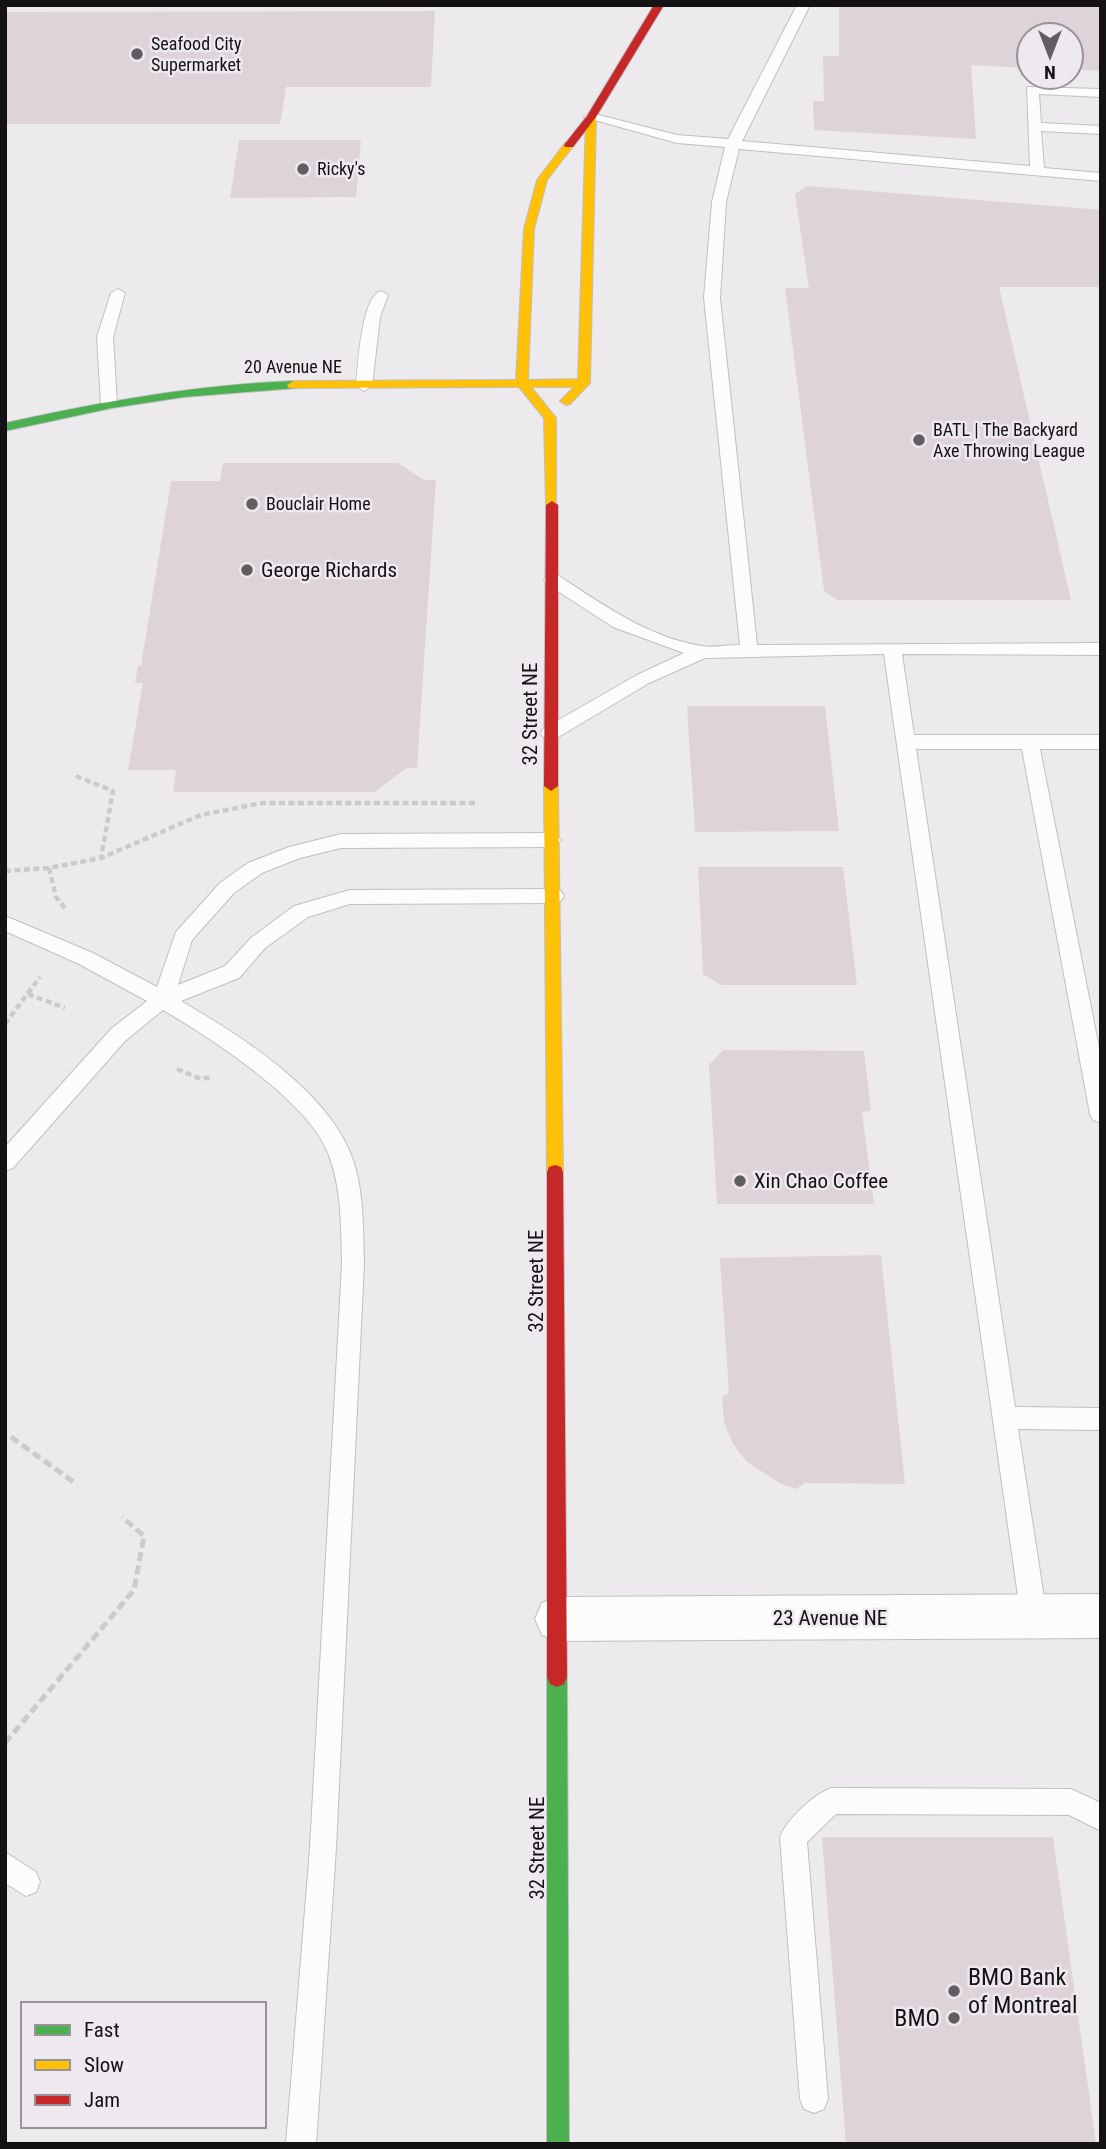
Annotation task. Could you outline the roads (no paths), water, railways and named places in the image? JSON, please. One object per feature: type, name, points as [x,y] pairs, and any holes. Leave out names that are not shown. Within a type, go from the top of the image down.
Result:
[{"type":"street","points":[[591,117],[584,383],[550,418],[522,383],[529,229],[542,180],[591,117],[659,5]]},
{"type":"street","name":"20 Avenue NE","points":[[5,427],[109,404],[232,386],[584,383]]},
{"type":"street","name":"32 Street NE","points":[[550,418],[553,580],[549,734],[554,896],[558,2144]]},
{"type":"street","name":"23 Avenue NE","points":[[558,1619],[1101,1616]]},
{"type":"lane","points":[[749,649],[712,298],[719,202],[733,144],[804,5]]},
{"type":"lane","points":[[1037,171],[1032,90],[1101,93]]},
{"type":"lane","points":[[591,117],[677,139],[1101,177]]},
{"type":"lane","points":[[1034,127],[1101,130]]},
{"type":"lane","points":[[109,404],[105,337],[118,293]]},
{"type":"lane","points":[[364,386],[372,317],[381,295]]},
{"type":"lane","points":[[553,580],[619,623],[649,636],[702,652],[749,649],[1101,649]]},
{"type":"lane","points":[[892,648],[1034,1617]]},
{"type":"lane","points":[[549,734],[621,695],[643,679],[702,652]]},
{"type":"lane","points":[[906,742],[1101,742]]},
{"type":"lane","points":[[1030,742],[1101,1114]]},
{"type":"lane","points":[[163,999],[183,937],[228,888],[255,868],[296,852],[341,841],[552,840]]},
{"type":"lane","points":[[5,1162],[118,1035],[163,999],[232,972],[258,943],[301,911],[350,897],[554,896]]},
{"type":"lane","points":[[5,923],[47,940],[163,999],[297,1095],[331,1135],[349,1187],[353,1264],[323,1848],[298,2141]]},
{"type":"lane","points":[[1005,1418],[1101,1419]]},
{"type":"lane","points":[[814,2099],[793,1838],[831,1801],[1071,1802],[1101,1818]]},
{"type":"place","name":"Seafood City Supermarket","points":[[137,54]]},
{"type":"place","name":"Ricky's","points":[[303,169]]},
{"type":"place","name":"BATL | The Backyard Axe Throwing League","points":[[919,440]]},
{"type":"place","name":"Bouclair Home","points":[[252,504]]},
{"type":"place","name":"George Richards","points":[[247,570]]},
{"type":"place","name":"Xin Chao Coffee","points":[[740,1181]]},
{"type":"place","name":"BMO Bank of Montreal","points":[[954,1991]]},
{"type":"place","name":"BMO","points":[[954,2018]]}]
